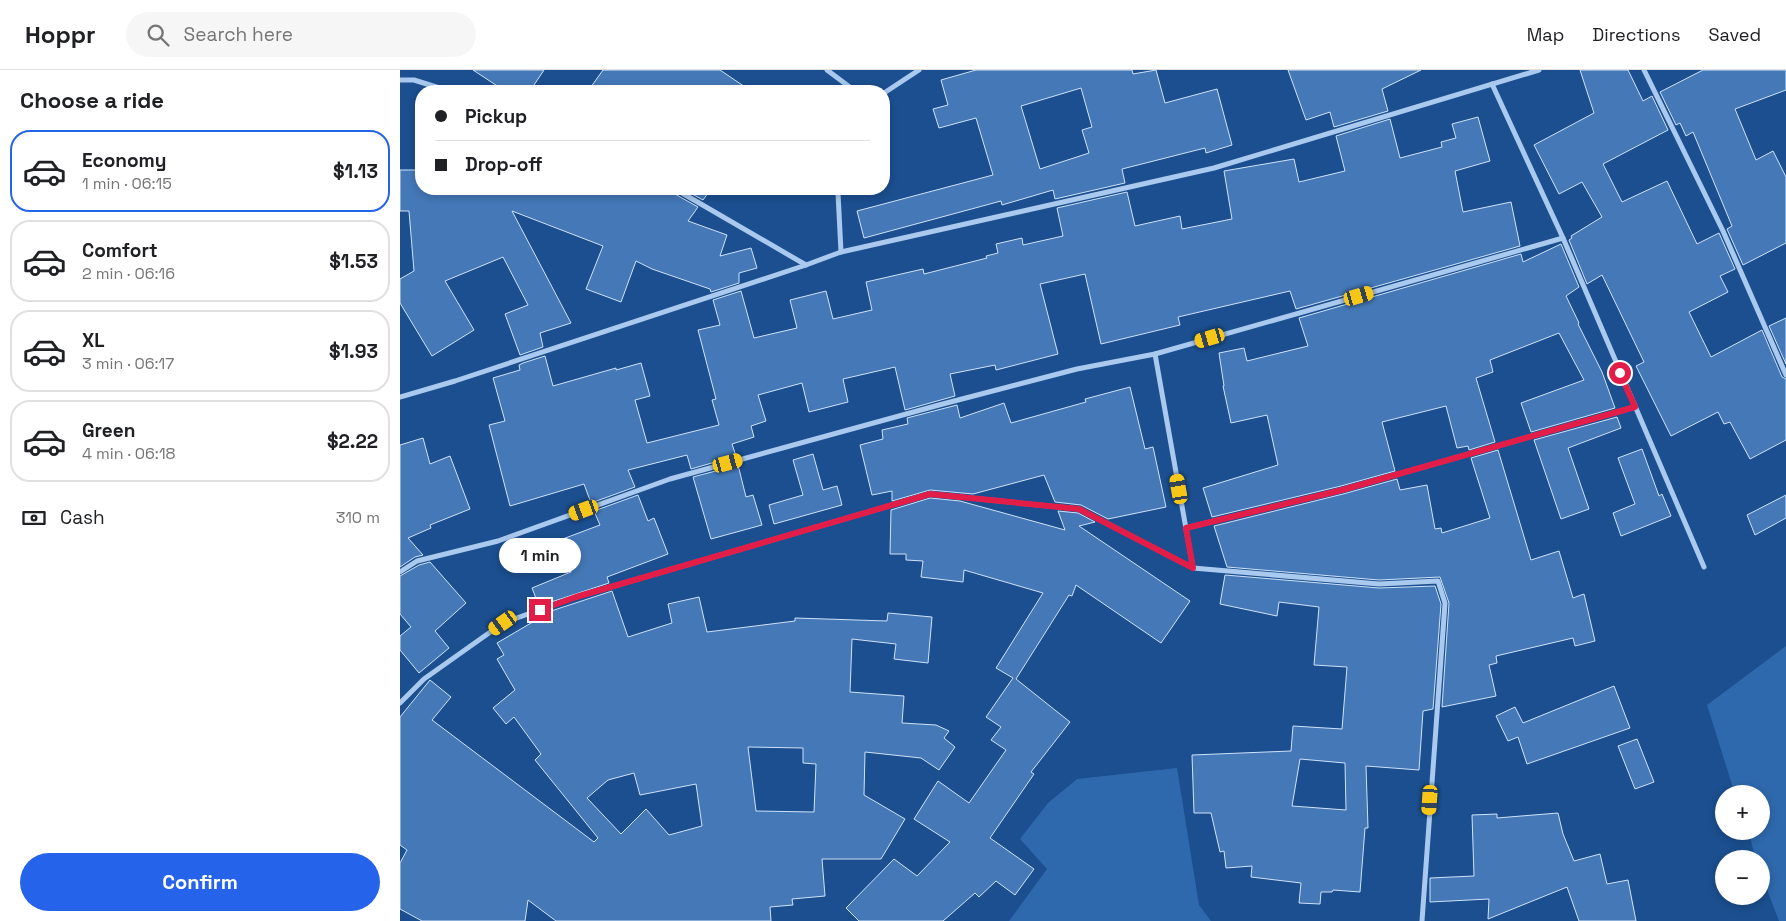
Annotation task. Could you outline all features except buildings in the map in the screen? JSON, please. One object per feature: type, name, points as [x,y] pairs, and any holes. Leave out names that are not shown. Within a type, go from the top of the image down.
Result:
[{"type":"street","points":[[827,70],[847,85]]},
{"type":"street","points":[[890,89],[919,70]]},
{"type":"street","points":[[400,396],[455,381],[841,252],[1214,168],[1539,70]]},
{"type":"street","points":[[1644,70],[1722,231],[1786,375]]},
{"type":"street","points":[[400,80],[414,80],[430,85]]},
{"type":"street","points":[[1492,84],[1563,238],[1704,567]]},
{"type":"street","points":[[685,195],[806,265]]},
{"type":"street","points":[[838,195],[841,252]]},
{"type":"street","points":[[400,572],[417,561],[498,541],[670,479],[1077,369],[1155,354],[1563,238]]},
{"type":"street","points":[[1155,354],[1193,568]]},
{"type":"street","points":[[1186,528],[1342,490],[1635,407]]},
{"type":"street","points":[[400,703],[424,679],[503,623],[576,597],[930,494],[1079,509],[1193,568],[1379,584],[1438,581],[1445,603],[1422,921]]},
{"type":"shaded area","points":[[1786,646],[1786,921],[1779,921],[1770,898],[1770,850],[1753,850],[1751,840],[1770,840],[1770,785],[1732,785],[1707,705]]},
{"type":"shaded area","points":[[1177,768],[1199,905],[1211,921],[1009,921],[1047,869],[1020,839],[1048,803],[1077,779]]},
{"type":"route","points":[[540,610],[576,597],[930,494],[1079,509],[1193,568],[1186,528],[1342,490],[1635,407],[1620,373]]}]
